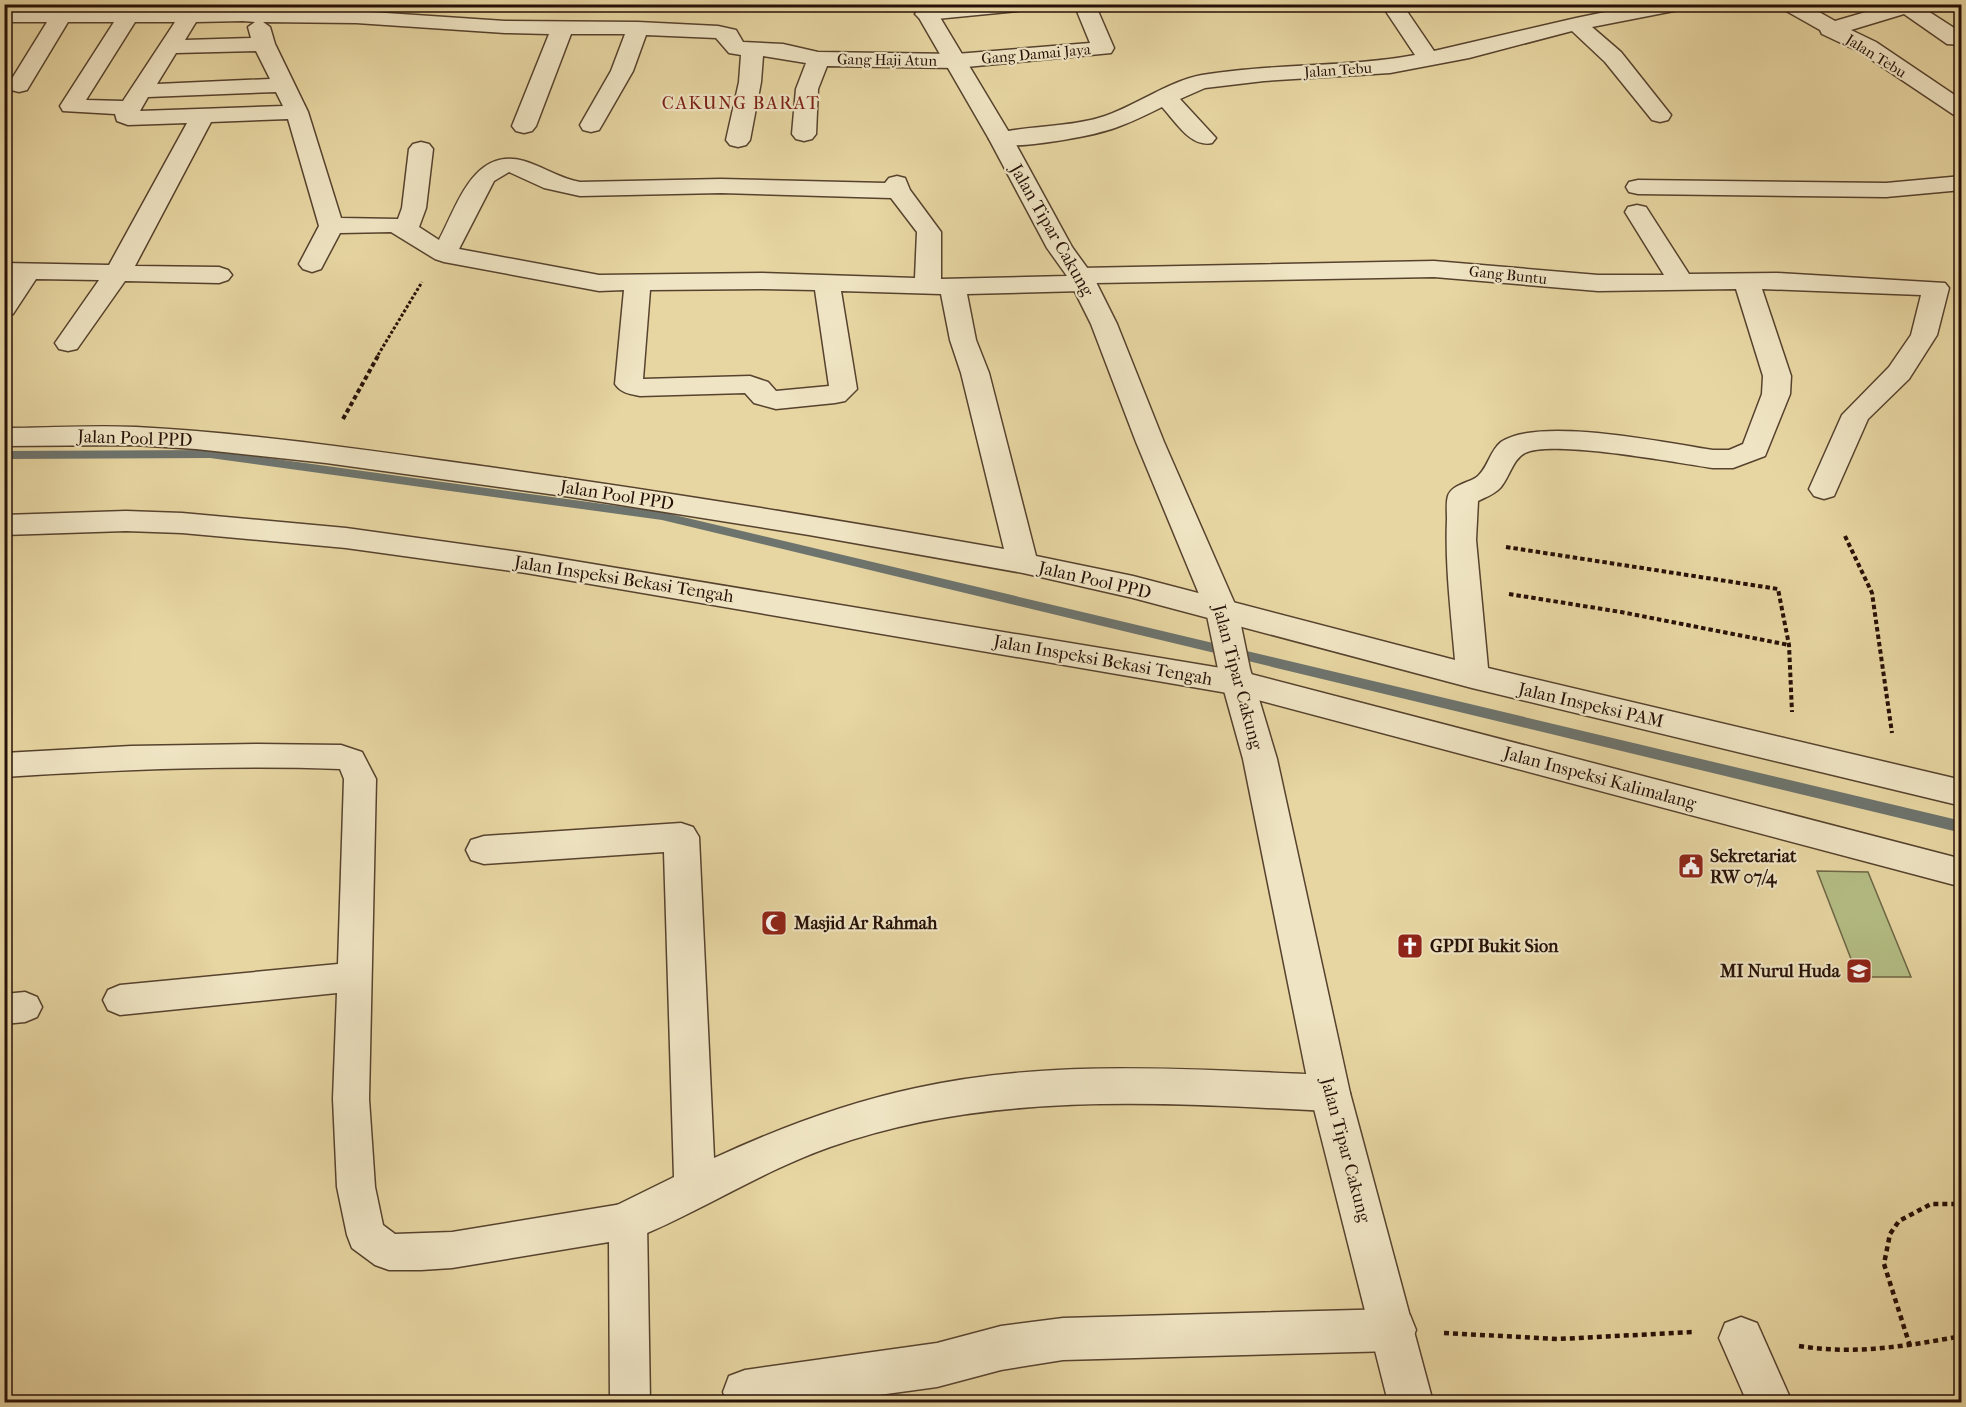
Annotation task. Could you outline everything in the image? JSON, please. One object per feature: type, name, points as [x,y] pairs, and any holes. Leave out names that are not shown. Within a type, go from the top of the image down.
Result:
[{"type":"street","points":[[431,24],[443,4]]},
{"type":"street","points":[[505,27],[517,4]]},
{"type":"street","points":[[924,9],[1027,4]]},
{"type":"street","name":"Gang Damai Jaya","points":[[956,61],[1103,48],[1084,4]]},
{"type":"street","points":[[1391,4],[1428,58]]},
{"type":"street","name":"Jalan Tebu","points":[[1001,139],[1094,127],[1140,110],[1165,96],[1200,82],[1264,74],[1390,66],[1469,51],[1575,24],[1679,4]]},
{"type":"street","name":"Jalan Tebu","points":[[1788,4],[1830,29],[1868,47],[1962,110]]},
{"type":"street","points":[[1830,29],[1907,8],[1956,39],[1962,39]]},
{"type":"street","name":"Jalan Tipar Cakung","points":[[924,9],[1001,139],[1104,324],[1150,442],[1223,616],[1236,676],[1260,759],[1330,1093],[1412,1402]]},
{"type":"street","points":[[19,85],[62,15]]},
{"type":"street","points":[[129,15],[71,106],[283,84]]},
{"type":"street","points":[[190,15],[125,116],[128,118],[297,112]]},
{"type":"street","points":[[4,16],[190,15],[256,23],[356,17],[431,24],[562,29],[638,28],[725,33],[737,48],[752,50],[750,82],[738,140]]},
{"type":"street","points":[[169,47],[256,23]]},
{"type":"street","points":[[256,23],[297,112],[331,226],[312,264]]},
{"type":"street","points":[[1575,24],[1613,57],[1660,115]]},
{"type":"street","points":[[591,124],[622,70],[638,28]]},
{"type":"street","points":[[524,126],[562,29]]},
{"type":"street","name":"Gang Haji Atun","points":[[752,50],[783,51],[818,59],[956,61]]},
{"type":"street","points":[[804,134],[807,89],[818,59]]},
{"type":"street","points":[[1165,96],[1204,138]]},
{"type":"street","points":[[68,343],[119,271],[203,115]]},
{"type":"street","points":[[406,229],[414,208],[420,149]]},
{"type":"street","points":[[331,226],[392,225],[406,229],[444,254],[484,178],[491,169],[503,165],[513,165],[561,186],[580,189],[721,186],[898,187],[928,232],[940,287],[975,373],[1023,563]]},
{"type":"street","points":[[1681,281],[1638,200],[1886,189],[1962,183]]},
{"type":"street","name":"Gang Buntu","points":[[444,254],[599,283],[762,280],[940,287],[1081,280],[1434,269],[1598,283],[1681,281],[1936,288],[1924,335],[1899,373],[1856,415],[1824,489]]},
{"type":"street","points":[[4,308],[17,271],[119,271],[219,275]]},
{"type":"street","points":[[638,282],[629,384],[640,388],[750,384],[758,388],[764,397],[776,400],[835,395],[842,392],[827,283]]},
{"type":"street","points":[[1472,676],[1461,540],[1463,496],[1491,481],[1506,453],[1517,445],[1551,441],[1726,459],[1739,457],[1755,450],[1776,394],[1777,376],[1748,282]]},
{"type":"street","name":"Jalan Pool PPD","points":[[4,437],[44,435],[185,439],[326,454],[571,488],[809,525],[1023,563],[1133,587],[1223,616]]},
{"type":"street","name":"Jalan Inspeksi Bekasi Tengah","points":[[4,525],[126,521],[182,523],[346,538],[526,563],[1236,676]]},
{"type":"street","name":"Jalan Inspeksi PAM","points":[[1223,616],[1794,755],[1962,793]]},
{"type":"street","name":"Jalan Inspeksi Kalimalang","points":[[1236,676],[1962,873]]},
{"type":"street","points":[[483,850],[681,837],[695,1188]]},
{"type":"street","points":[[628,1221],[797,1140],[862,1118],[964,1096],[1049,1088],[1106,1087],[1330,1093]]},
{"type":"street","points":[[745,1392],[937,1365],[1000,1348],[1063,1339],[1394,1330]]},
{"type":"street","points":[[1741,1338],[1770,1402]]},
{"type":"lane","points":[[4,765],[189,755],[268,754],[341,757],[351,760],[360,778],[351,1100],[356,1187],[366,1235],[390,1252],[452,1251],[628,1221],[630,1402]]},
{"type":"lane","points":[[120,1000],[353,977]]},
{"type":"path","points":[[326,454],[358,390],[411,297],[444,254]]},
{"type":"path","points":[[1845,536],[1872,593],[1899,779]]},
{"type":"path","points":[[1461,540],[1778,590],[1789,645],[1794,755]]},
{"type":"path","points":[[1465,587],[1621,612],[1789,645]]},
{"type":"path","points":[[1910,1346],[1884,1264],[1890,1234],[1899,1221],[1932,1204],[1962,1204]]},
{"type":"path","points":[[1394,1330],[1558,1339],[1709,1331],[1830,1352],[1862,1353],[1962,1336]]},
{"type":"green space","points":[[1817,871],[1868,872],[1911,977],[1858,977]]},
{"type":"waterway","points":[[4,455],[210,454],[662,516],[1962,827]]},
{"type":"place","name":"Sekretariat RW 07/4","points":[[1691,866]]},
{"type":"place","name":"Masjid Ar Rahmah","points":[[774,923]]},
{"type":"place","name":"GPDI Bukit Sion","points":[[1410,946]]},
{"type":"place","name":"MI Nurul Huda","points":[[1859,971]]},
{"type":"district","name":"CAKUNG BARAT","points":[[741,103]]}]
